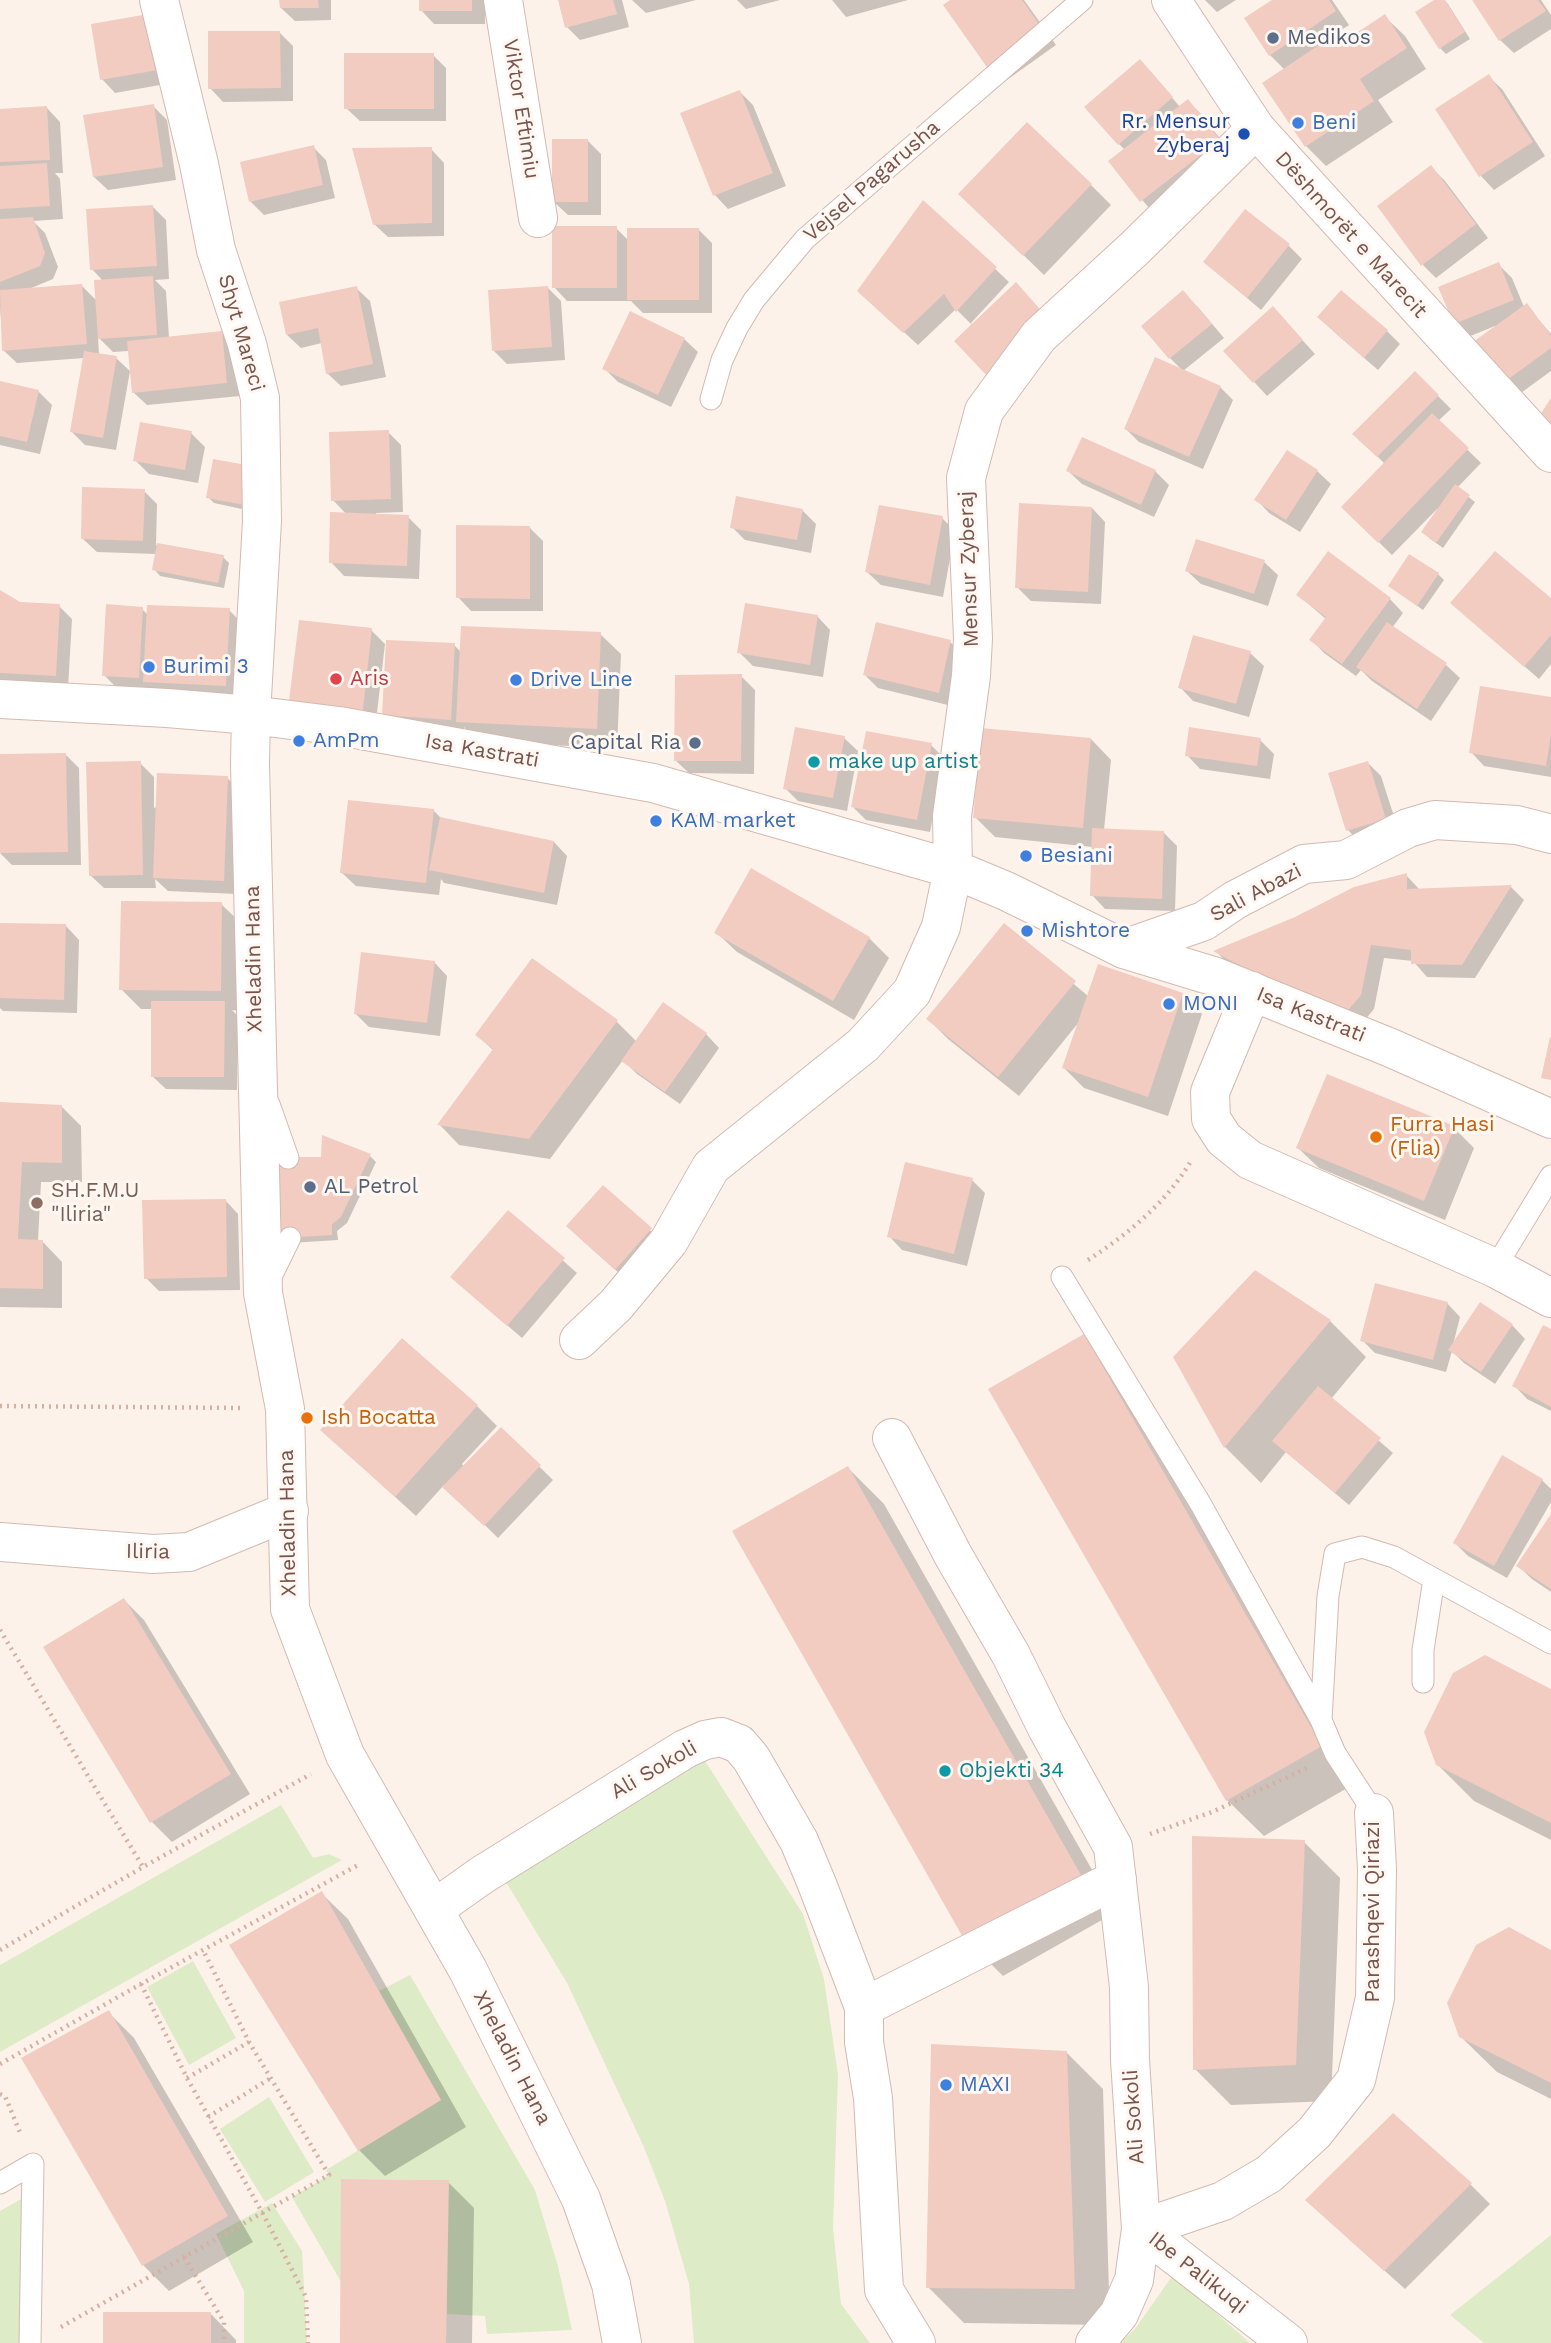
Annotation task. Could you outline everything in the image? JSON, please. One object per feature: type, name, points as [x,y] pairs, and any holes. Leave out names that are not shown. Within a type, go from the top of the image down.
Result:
[{"type":"street","name":"Shyt Mareci","points":[[159,0],[200,164],[216,250],[247,344],[260,398],[262,521],[251,715]]},
{"type":"street","name":"Viktor Eftimiu","points":[[503,0],[538,219]]},
{"type":"street","name":"Dëshmorët e Marecit","points":[[1171,0],[1256,129],[1446,341],[1551,453]]},
{"type":"street","name":"Mensur Zyberaj","points":[[953,869],[952,816],[971,676],[973,638],[966,478],[984,411],[1039,336],[1135,248],[1256,129]]},
{"type":"street","name":"Isa Kastrati","points":[[0,699],[251,715],[339,726],[653,783],[953,869],[1006,891],[1124,949],[1216,976],[1391,1048],[1551,1119]]},
{"type":"street","name":"Xheladin Hana","points":[[251,715],[250,777],[263,1293],[285,1409],[290,1609],[345,1755],[468,1970],[581,2199],[611,2284],[622,2343]]},
{"type":"street","name":"Sali Abazi","points":[[1124,949],[1204,921],[1235,900],[1304,864],[1346,860],[1408,828],[1435,820],[1517,825],[1551,834]]},
{"type":"street","points":[[579,1340],[616,1305],[669,1241],[711,1167],[863,1045],[912,992],[941,927],[953,869]]},
{"type":"street","points":[[1252,991],[1210,1092],[1211,1119],[1224,1139],[1250,1160],[1495,1268],[1551,1298]]},
{"type":"street","name":"Ali Sokoli","points":[[892,1438],[953,1555],[998,1631],[1115,1863],[1129,1987],[1130,2060],[1141,2229],[1134,2280],[1119,2314],[1095,2343]]},
{"type":"street","name":"Iliria","points":[[0,1542],[153,1553],[189,1552],[289,1511]]},
{"type":"street","name":"Ali Sokoli","points":[[434,1909],[482,1875],[685,1749],[705,1740],[722,1737],[739,1744],[751,1758],[799,1841],[864,2007],[864,2042],[873,2098],[884,2290],[916,2343]]},
{"type":"street","name":"Parashqevi Qiriazi","points":[[1141,2229],[1223,2201],[1269,2174],[1314,2133],[1356,2080],[1376,1998],[1377,1869],[1374,1813]]},
{"type":"street","points":[[864,2007],[1115,1863]]},
{"type":"street","name":"Ibe Palikuqi","points":[[1141,2229],[1288,2343]]},
{"type":"lane","name":"Vejsel Pagarusha","points":[[711,400],[722,360],[737,328],[754,300],[805,239],[1082,0]]},
{"type":"lane","points":[[256,1066],[288,1158]]},
{"type":"lane","points":[[1495,1268],[1551,1176]]},
{"type":"lane","points":[[263,1293],[290,1238]]},
{"type":"lane","points":[[1062,1276],[1200,1503],[1321,1720]]},
{"type":"lane","name":"Parashqevi Qiriazi","points":[[1374,1813],[1335,1753],[1321,1720],[1328,1596],[1335,1554],[1362,1547],[1394,1557],[1551,1643]]},
{"type":"lane","points":[[1423,1682],[1423,1650],[1434,1579]]},
{"type":"lane","points":[[0,2183],[33,2164]]},
{"type":"lane","points":[[30,2343],[33,2164]]},
{"type":"path","points":[[1062,1276],[1110,1246],[1177,1185]]},
{"type":"path","points":[[0,1406],[285,1409]]},
{"type":"path","points":[[0,1630],[143,1867]]},
{"type":"path","points":[[1115,1863],[1212,1812],[1335,1753]]},
{"type":"path","points":[[0,1950],[345,1755]]},
{"type":"path","points":[[0,2064],[397,1844]]},
{"type":"path","points":[[55,2330],[329,2175],[249,2042],[202,1950]]},
{"type":"path","points":[[141,1984],[187,2078],[306,2297],[308,2343]]},
{"type":"path","points":[[187,2078],[249,2042]]},
{"type":"path","points":[[208,2117],[271,2078]]},
{"type":"path","points":[[0,2094],[5,2096],[33,2164]]},
{"type":"path","points":[[184,2257],[224,2322],[224,2343]]},
{"type":"green space","points":[[698,1750],[803,1914],[824,1979],[838,2075],[833,2228],[841,2304],[870,2343],[694,2343],[689,2284],[665,2201],[643,2145],[567,1983],[506,1882]]},
{"type":"green space","points":[[281,1805],[313,1858],[329,1854],[342,1860],[0,2052],[0,1965]]},
{"type":"green space","points":[[193,1961],[236,2038],[189,2065],[147,1987]]},
{"type":"green space","points":[[410,1975],[535,2190],[558,2266],[572,2330],[487,2334],[485,2316],[447,2314],[448,2180],[341,2179],[341,2282],[292,2197],[329,2175],[326,2170],[441,2100],[379,1991]]},
{"type":"green space","points":[[269,2097],[314,2172],[265,2202],[220,2129]]},
{"type":"green space","points":[[23,2198],[20,2343],[0,2343],[0,2211]]},
{"type":"green space","points":[[272,2203],[302,2251],[307,2343],[244,2343],[244,2291],[216,2234]]},
{"type":"green space","points":[[1551,2235],[1551,2343],[1484,2343],[1450,2315]]},
{"type":"green space","points":[[1173,2275],[1250,2343],[1120,2343],[1135,2329]]},
{"type":"building","points":[[279,0],[318,0],[319,8],[280,8]]},
{"type":"building","points":[[419,0],[472,0],[472,11],[419,11]]},
{"type":"building","points":[[558,0],[613,0],[617,14],[565,28]]},
{"type":"building","points":[[950,0],[1022,0],[1044,31],[989,70],[943,5]]},
{"type":"building","points":[[1272,0],[1329,0],[1336,11],[1269,56],[1244,18]]},
{"type":"building","points":[[1434,0],[1445,0],[1465,32],[1439,49],[1415,12]]},
{"type":"building","points":[[1472,0],[1538,0],[1546,11],[1499,41]]},
{"type":"building","points":[[160,12],[170,68],[100,80],[91,24]]},
{"type":"building","points":[[1385,14],[1407,48],[1360,79],[1374,101],[1305,147],[1262,83],[1334,35],[1340,44]]},
{"type":"building","points":[[208,31],[280,31],[281,88],[208,89]]},
{"type":"building","points":[[344,53],[434,53],[434,109],[344,109]]},
{"type":"building","points":[[1140,59],[1173,97],[1118,145],[1084,107]]},
{"type":"building","points":[[1489,74],[1533,142],[1479,177],[1435,109]]},
{"type":"building","points":[[740,90],[773,173],[713,196],[680,113]]},
{"type":"building","points":[[1188,99],[1220,140],[1140,202],[1108,161]]},
{"type":"building","points":[[154,104],[163,167],[93,177],[83,115]]},
{"type":"building","points":[[47,106],[50,160],[0,162],[0,109]]},
{"type":"building","points":[[1027,122],[1092,184],[1023,256],[958,194]]},
{"type":"building","points":[[552,139],[588,139],[588,202],[552,202]]},
{"type":"building","points":[[314,145],[323,185],[249,202],[240,162]]},
{"type":"building","points":[[432,147],[432,223],[373,225],[352,148]]},
{"type":"building","points":[[47,163],[50,206],[0,209],[0,166]]},
{"type":"building","points":[[1431,165],[1476,224],[1421,266],[1377,206]]},
{"type":"building","points":[[923,200],[997,267],[956,312],[944,294],[903,333],[857,291]]},
{"type":"building","points":[[153,205],[157,266],[90,270],[86,209]]},
{"type":"building","points":[[1245,209],[1290,244],[1247,298],[1203,262]]},
{"type":"building","points":[[33,217],[45,253],[40,266],[0,282],[0,219]]},
{"type":"building","points":[[552,226],[617,226],[617,288],[552,288]]},
{"type":"building","points":[[627,228],[699,228],[699,300],[627,300]]},
{"type":"building","points":[[1499,262],[1514,300],[1454,324],[1438,287]]},
{"type":"building","points":[[153,276],[157,335],[98,339],[94,280]]},
{"type":"building","points":[[1016,282],[1045,315],[990,379],[954,341]]},
{"type":"building","points":[[82,284],[87,344],[2,351],[0,290]]},
{"type":"building","points":[[357,286],[373,364],[326,374],[318,328],[286,335],[279,302]]},
{"type":"building","points":[[548,286],[552,347],[492,351],[488,290]]},
{"type":"building","points":[[1183,290],[1212,324],[1169,359],[1141,326]]},
{"type":"building","points":[[1341,290],[1388,330],[1364,358],[1317,317]]},
{"type":"building","points":[[1527,303],[1551,336],[1551,348],[1503,383],[1473,342]]},
{"type":"building","points":[[1273,306],[1303,340],[1253,383],[1223,351]]},
{"type":"building","points":[[630,311],[685,338],[658,395],[602,369]]},
{"type":"building","points":[[222,331],[227,383],[132,393],[127,341]]},
{"type":"building","points":[[84,351],[117,356],[103,438],[70,432]]},
{"type":"building","points":[[1155,357],[1221,386],[1189,457],[1124,429]]},
{"type":"building","points":[[1415,371],[1439,395],[1377,457],[1352,434]]},
{"type":"building","points":[[0,381],[39,390],[27,442],[0,436]]},
{"type":"building","points":[[1551,398],[1551,426],[1538,418]]},
{"type":"building","points":[[1432,413],[1469,448],[1378,543],[1341,507]]},
{"type":"building","points":[[140,422],[192,431],[185,470],[133,461]]},
{"type":"building","points":[[389,430],[391,499],[331,501],[329,432]]},
{"type":"building","points":[[1082,437],[1156,470],[1141,505],[1066,471]]},
{"type":"building","points":[[1287,450],[1318,470],[1286,520],[1254,500]]},
{"type":"building","points":[[213,459],[252,466],[245,505],[206,498]]},
{"type":"building","points":[[1455,484],[1470,495],[1436,543],[1421,532]]},
{"type":"building","points":[[82,487],[145,489],[143,541],[81,539]]},
{"type":"building","points":[[736,496],[803,509],[797,540],[730,528]]},
{"type":"building","points":[[1019,503],[1092,507],[1088,592],[1015,588]]},
{"type":"building","points":[[879,505],[943,516],[930,585],[865,572]]},
{"type":"building","points":[[330,512],[409,515],[407,566],[329,563]]},
{"type":"building","points":[[456,525],[530,526],[530,599],[456,598]]},
{"type":"building","points":[[1196,539],[1265,560],[1254,594],[1185,571]]},
{"type":"building","points":[[157,543],[224,555],[218,583],[152,570]]},
{"type":"building","points":[[1328,551],[1391,598],[1342,664],[1309,640],[1326,617],[1296,595]]},
{"type":"building","points":[[1495,551],[1551,598],[1551,635],[1524,667],[1450,603]]},
{"type":"building","points":[[1409,554],[1439,573],[1417,606],[1388,586]]},
{"type":"building","points":[[0,590],[20,602],[60,604],[56,676],[0,673]]},
{"type":"building","points":[[745,603],[818,615],[810,665],[737,653]]},
{"type":"building","points":[[106,604],[143,607],[139,678],[102,676]]},
{"type":"building","points":[[147,605],[230,608],[226,686],[143,682]]},
{"type":"building","points":[[299,620],[372,628],[362,718],[288,709]]},
{"type":"building","points":[[876,622],[951,640],[939,693],[863,675]]},
{"type":"building","points":[[1387,622],[1447,663],[1417,709],[1356,667]]},
{"type":"building","points":[[461,626],[601,632],[597,729],[456,722]]},
{"type":"building","points":[[1193,635],[1251,651],[1236,704],[1178,688]]},
{"type":"building","points":[[386,640],[455,643],[451,720],[382,715]]},
{"type":"building","points":[[742,674],[741,761],[674,761],[675,675]]},
{"type":"building","points":[[1480,686],[1551,697],[1551,735],[1546,766],[1469,753]]},
{"type":"building","name":"make up artist","points":[[795,727],[845,736],[833,798],[783,789]]},
{"type":"building","points":[[1189,727],[1261,738],[1257,766],[1185,756]]},
{"type":"building","points":[[981,728],[1091,738],[1083,828],[973,818]]},
{"type":"building","points":[[866,731],[932,743],[917,820],[851,807]]},
{"type":"building","points":[[66,753],[68,852],[0,853],[0,754]]},
{"type":"building","points":[[141,761],[143,875],[89,876],[86,762]]},
{"type":"building","points":[[1368,761],[1386,819],[1346,831],[1328,773]]},
{"type":"building","points":[[157,773],[228,776],[224,881],[153,878]]},
{"type":"building","points":[[348,800],[434,809],[426,883],[340,873]]},
{"type":"building","points":[[440,817],[554,841],[544,893],[429,870]]},
{"type":"building","points":[[1092,828],[1164,831],[1162,899],[1090,896]]},
{"type":"building","points":[[751,868],[870,937],[833,1001],[714,933]]},
{"type":"building","points":[[1407,873],[1407,889],[1512,885],[1462,965],[1411,964],[1411,950],[1371,945],[1361,995],[1345,1014],[1302,999],[1213,951],[1295,917],[1354,887]]},
{"type":"building","points":[[121,901],[222,902],[221,991],[119,990]]},
{"type":"building","points":[[0,923],[66,924],[64,1000],[0,998]]},
{"type":"building","points":[[1004,923],[1076,981],[998,1077],[926,1019]]},
{"type":"building","points":[[361,952],[435,961],[427,1023],[354,1014]]},
{"type":"building","points":[[532,958],[618,1020],[529,1139],[437,1125],[493,1049],[475,1035]]},
{"type":"building","points":[[1098,964],[1183,993],[1148,1097],[1062,1068]]},
{"type":"building","points":[[151,1001],[225,1001],[224,1077],[151,1077]]},
{"type":"building","points":[[663,1002],[707,1033],[665,1092],[621,1061]]},
{"type":"building","points":[[1551,1038],[1551,1080],[1541,1078]]},
{"type":"building","name":"Furra Hasi (Flia)","points":[[1327,1074],[1455,1126],[1424,1201],[1296,1148]]},
{"type":"building","points":[[0,1102],[62,1105],[62,1163],[22,1162],[18,1239],[43,1240],[43,1289],[0,1288]]},
{"type":"building","name":"AL Petrol","points":[[322,1135],[371,1154],[341,1217],[332,1224],[332,1235],[266,1239],[265,1157],[321,1157]]},
{"type":"building","points":[[905,1162],[973,1178],[954,1254],[887,1237]]},
{"type":"building","points":[[603,1185],[652,1228],[615,1270],[566,1226]]},
{"type":"building","points":[[226,1199],[227,1277],[144,1279],[142,1200]]},
{"type":"building","points":[[508,1210],[565,1258],[507,1326],[450,1277]]},
{"type":"building","points":[[1255,1270],[1331,1320],[1224,1448],[1173,1357]]},
{"type":"building","points":[[1375,1283],[1448,1302],[1433,1360],[1360,1341]]},
{"type":"building","points":[[1480,1302],[1513,1324],[1481,1372],[1448,1350]]},
{"type":"building","points":[[1543,1325],[1551,1329],[1551,1407],[1512,1386]]},
{"type":"building","points":[[1084,1334],[1322,1746],[1226,1801],[988,1389]]},
{"type":"building","points":[[402,1338],[478,1405],[395,1497],[320,1430]]},
{"type":"building","points":[[1318,1386],[1381,1438],[1335,1493],[1272,1441]]},
{"type":"building","points":[[501,1427],[541,1465],[484,1526],[442,1487]]},
{"type":"building","points":[[1502,1455],[1543,1479],[1494,1566],[1453,1543]]},
{"type":"building","name":"Objekti 34","points":[[848,1466],[1081,1875],[965,1941],[732,1531]]},
{"type":"building","points":[[1551,1514],[1551,1589],[1516,1566]]},
{"type":"building","points":[[124,1598],[231,1774],[150,1823],[43,1647]]},
{"type":"building","points":[[1485,1655],[1551,1689],[1551,1823],[1436,1765],[1424,1732],[1453,1673]]},
{"type":"building","points":[[1192,1836],[1305,1840],[1296,2065],[1193,2070]]},
{"type":"building","points":[[322,1891],[441,2100],[358,2151],[229,1945]]},
{"type":"building","points":[[1509,1927],[1551,1950],[1551,2083],[1459,2037],[1447,2003],[1476,1945]]},
{"type":"building","points":[[109,2010],[228,2216],[142,2266],[21,2058]]},
{"type":"building","points":[[931,2044],[1067,2051],[1075,2289],[926,2288]]},
{"type":"building","points":[[1393,2113],[1472,2183],[1384,2271],[1305,2200]]},
{"type":"building","points":[[341,2179],[449,2180],[446,2343],[340,2343]]},
{"type":"building","points":[[103,2312],[211,2312],[211,2343],[103,2343]]},
{"type":"place","name":"Medikos","points":[[1273,38]]},
{"type":"place","name":"Beni","points":[[1298,123]]},
{"type":"place","name":"Rr. Mensur Zyberaj","points":[[1244,134]]},
{"type":"place","name":"Burimi 3","points":[[149,667]]},
{"type":"place","name":"Aris","points":[[336,679]]},
{"type":"place","name":"Drive Line","points":[[516,680]]},
{"type":"place","name":"AmPm","points":[[299,741]]},
{"type":"place","name":"Capital Ria","points":[[695,743]]},
{"type":"place","name":"make up artist","points":[[814,762]]},
{"type":"place","name":"KAM market","points":[[656,821]]},
{"type":"place","name":"Besiani","points":[[1026,856]]},
{"type":"place","name":"Mishtore","points":[[1027,931]]},
{"type":"place","name":"MONI","points":[[1169,1004]]},
{"type":"place","name":"Furra Hasi (Flia)","points":[[1376,1137]]},
{"type":"place","name":"AL Petrol","points":[[310,1187]]},
{"type":"place","name":"SH.F.M.U \"Iliria\"","points":[[37,1203]]},
{"type":"place","name":"Ish Bocatta","points":[[307,1418]]},
{"type":"place","name":"Objekti 34","points":[[945,1771]]},
{"type":"place","name":"MAXI","points":[[946,2085]]}]
